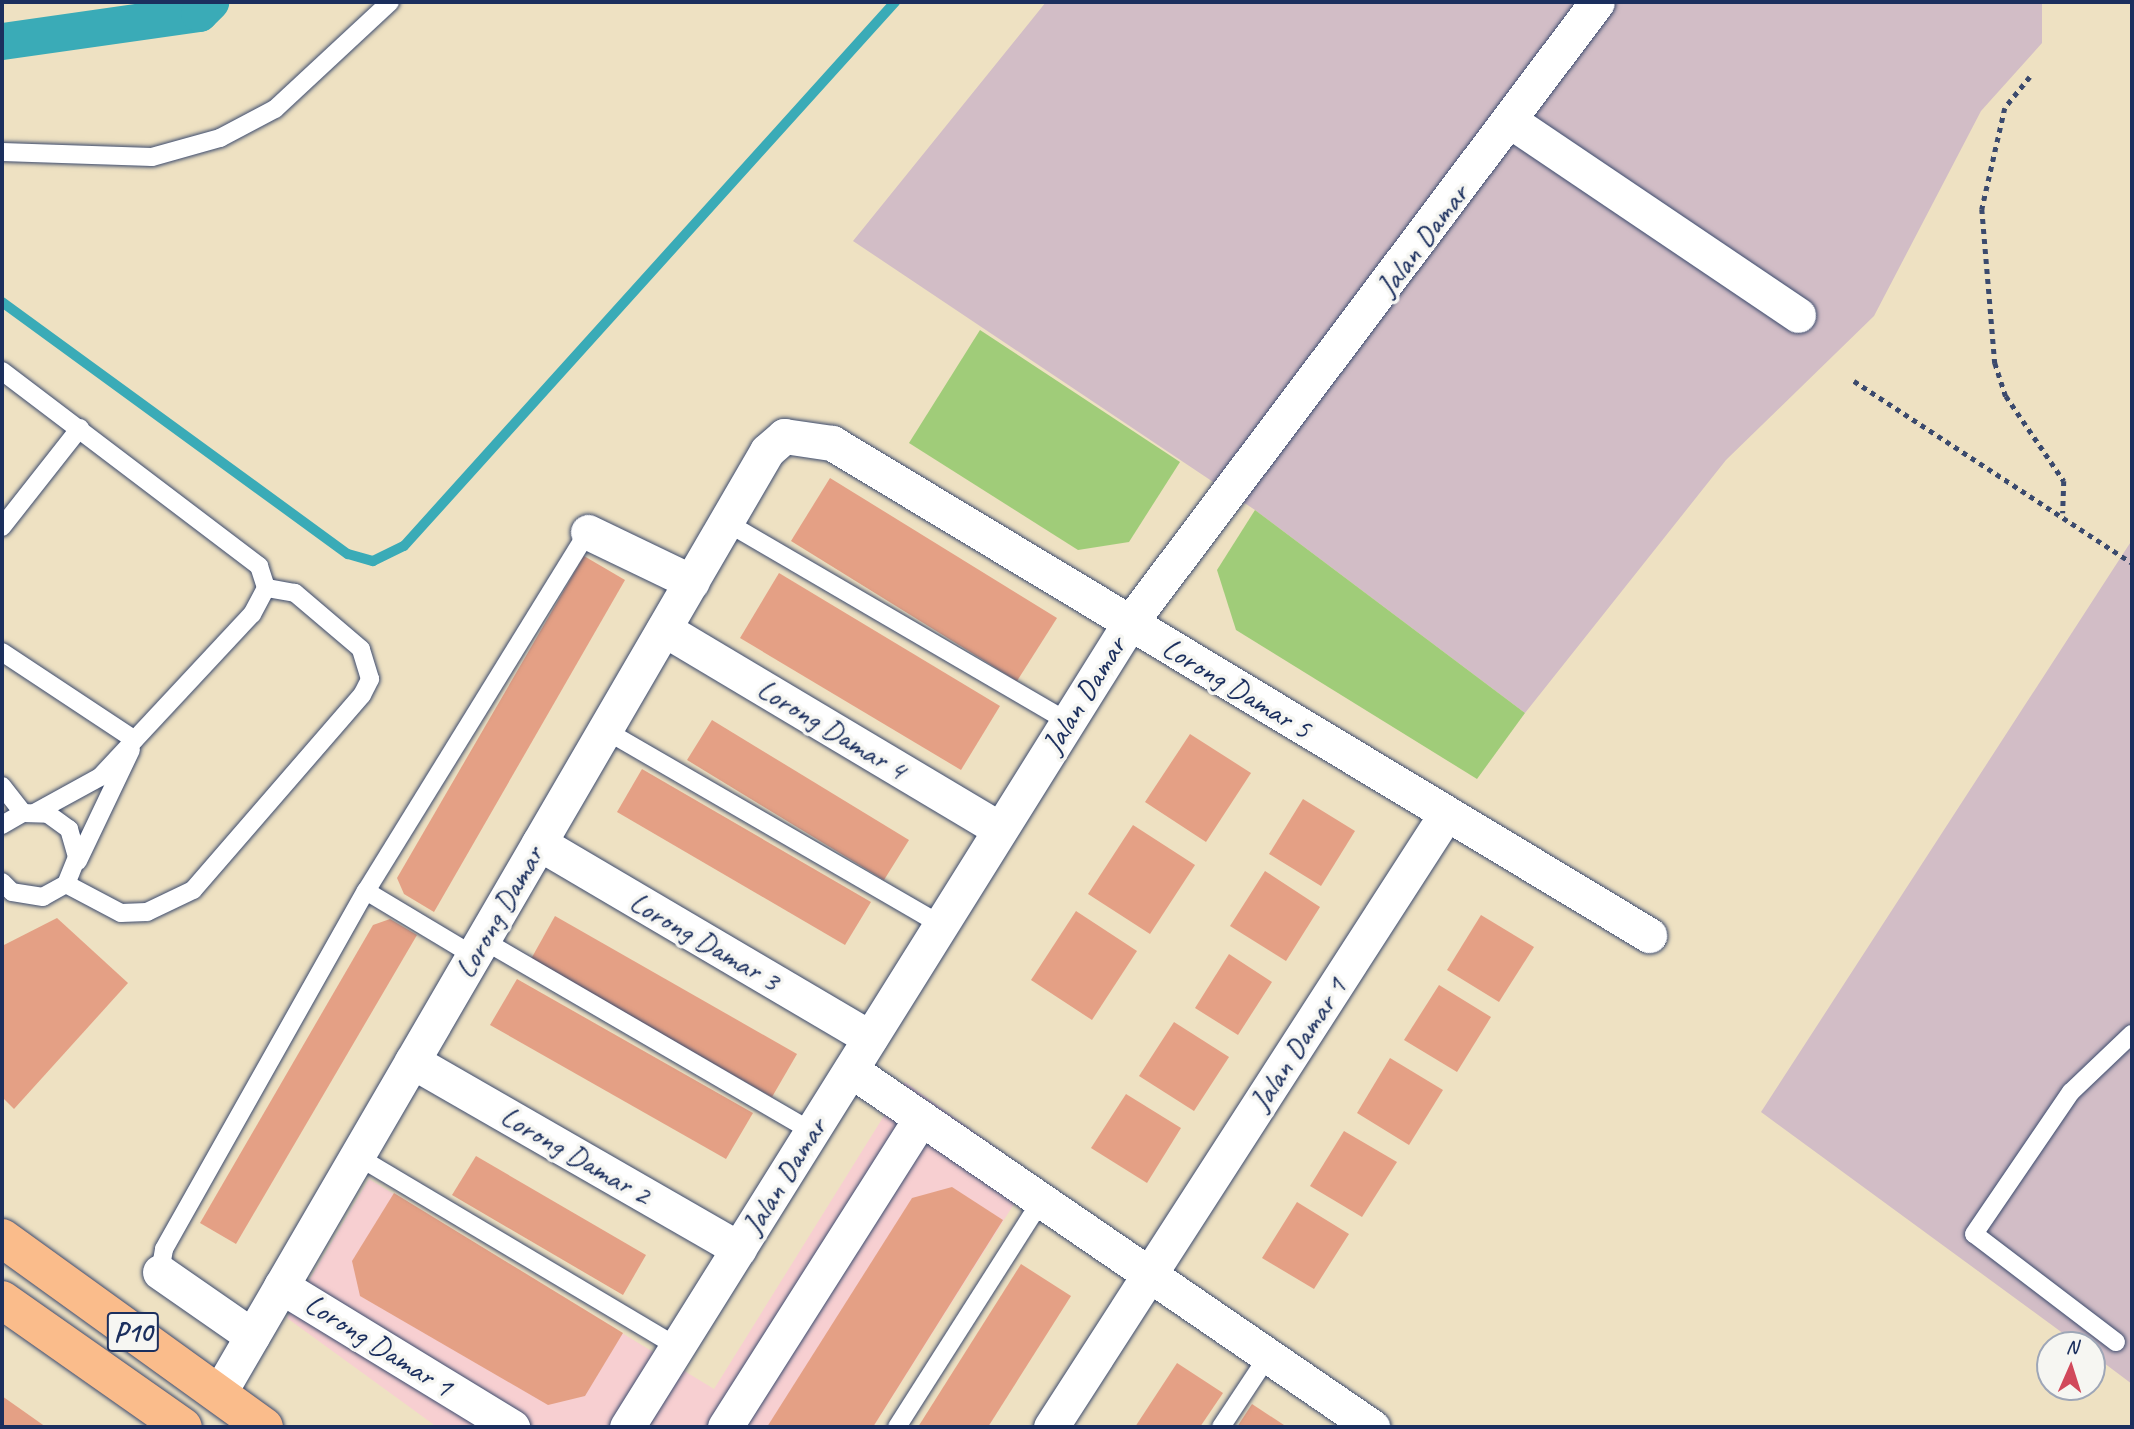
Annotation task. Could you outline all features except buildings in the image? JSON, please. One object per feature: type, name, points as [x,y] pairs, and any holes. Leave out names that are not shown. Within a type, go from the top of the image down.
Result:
[{"type":"highway","name":"P10","points":[[2,1238],[264,1427]]},
{"type":"highway","name":"P10","points":[[2,1300],[183,1427]]},
{"type":"street","name":"Jalan Damar","points":[[627,1427],[1129,624],[1512,122],[1597,2]]},
{"type":"street","points":[[1512,122],[1798,314]]},
{"type":"street","name":"Lorong Damar 5","points":[[784,436],[832,443],[1649,935]]},
{"type":"street","name":"Lorong Damar","points":[[219,1393],[767,452],[784,436]]},
{"type":"street","points":[[588,532],[692,582]]},
{"type":"street","name":"Lorong Damar 4","points":[[664,629],[1000,829]]},
{"type":"street","name":"Jalan Damar 1","points":[[1051,1427],[1446,814]]},
{"type":"street","name":"Lorong Damar 3","points":[[539,844],[870,1038]]},
{"type":"street","name":"Lorong Damar 2","points":[[412,1061],[739,1249]]},
{"type":"street","points":[[850,1070],[1268,1356],[1362,1424]]},
{"type":"street","points":[[725,1427],[921,1118]]},
{"type":"street","points":[[160,1272],[252,1336]]},
{"type":"street","name":"Lorong Damar 1","points":[[281,1286],[512,1427]]},
{"type":"lane","points":[[2,152],[152,157],[220,138],[275,109],[390,2]]},
{"type":"lane","points":[[2,371],[259,566],[266,588],[253,614],[135,740],[74,796],[2,825]]},
{"type":"lane","points":[[4,520],[79,428]]},
{"type":"lane","points":[[726,522],[1068,722]]},
{"type":"lane","points":[[160,1272],[164,1249],[366,891],[588,532]]},
{"type":"lane","points":[[70,878],[121,913],[147,912],[193,890],[362,695],[370,678],[361,649],[295,593],[266,588]]},
{"type":"lane","points":[[2,652],[135,740]]},
{"type":"lane","points":[[605,730],[941,926]]},
{"type":"lane","points":[[5,893],[43,897],[70,878],[135,740]]},
{"type":"lane","points":[[2,786],[29,812],[69,829],[70,878]]},
{"type":"lane","points":[[366,891],[478,948],[811,1131]]},
{"type":"lane","points":[[2116,1342],[1974,1234],[2071,1091],[2132,1034]]},
{"type":"lane","points":[[357,1156],[677,1347]]},
{"type":"lane","points":[[897,1427],[1041,1201]]},
{"type":"lane","points":[[1221,1427],[1268,1356]]},
{"type":"path","points":[[2030,77],[2005,108],[1982,209],[1995,363],[2006,396],[2064,481],[2063,513]]},
{"type":"path","points":[[1854,381],[2063,513],[2132,563]]},
{"type":"shaded area","points":[[1046,2],[2042,2],[2042,43],[1981,111],[1874,316],[1726,460],[1525,713],[1255,510],[853,241]]},
{"type":"shaded area","points":[[2132,540],[2132,1384],[2106,1364],[2106,1331],[2060,1331],[1761,1112]]},
{"type":"shaded area","points":[[905,1082],[1033,1174],[873,1427],[437,1427],[287,1318],[369,1179],[714,1389]]},
{"type":"green space","points":[[980,330],[1180,462],[1129,542],[1078,550],[909,443]]},
{"type":"green space","points":[[1255,510],[1525,713],[1477,779],[1236,630],[1217,570]]},
{"type":"waterway","points":[[2,41],[199,13],[210,2]]},
{"type":"waterway","points":[[2,302],[348,554],[373,561],[404,546],[895,2]]}]
